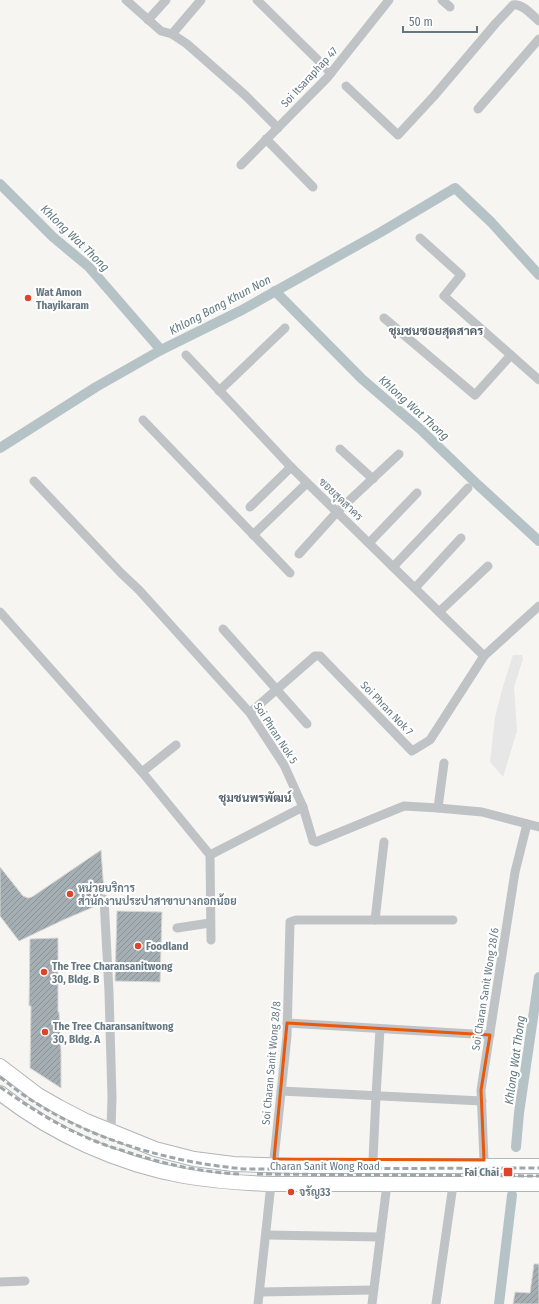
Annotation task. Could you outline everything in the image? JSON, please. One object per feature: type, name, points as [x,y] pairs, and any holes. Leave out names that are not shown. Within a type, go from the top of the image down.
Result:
[{"type":"main road","name":"Charan Sanit Wong Road","points":[[0,1066],[38,1095],[86,1120],[136,1142],[175,1155],[212,1162],[295,1166],[539,1166]]},
{"type":"main road","name":"Charan Sanit Wong Road","points":[[0,1093],[44,1124],[102,1152],[146,1167],[183,1176],[237,1183],[272,1184],[539,1184]]},
{"type":"main road","name":"Charan Sanit Wong Road","points":[[114,1132],[160,1144],[207,1154],[230,1157],[373,1160],[539,1160]]},
{"type":"main road","name":"Charan Sanit Wong Road","points":[[122,1158],[199,1173],[228,1176],[303,1178],[539,1178]]},
{"type":"street","points":[[126,0],[161,31],[172,34],[187,44],[245,95],[278,128]]},
{"type":"street","points":[[148,20],[166,0]]},
{"type":"street","points":[[172,34],[201,0]]},
{"type":"street","points":[[257,0],[331,74]]},
{"type":"street","name":"Soi Itsaraphap 47","points":[[241,165],[331,74],[390,0]]},
{"type":"street","points":[[442,0],[450,7]]},
{"type":"street","points":[[346,86],[398,135],[513,5],[516,4],[521,6],[539,21]]},
{"type":"street","points":[[478,109],[539,39]]},
{"type":"street","points":[[266,139],[313,187]]},
{"type":"street","points":[[420,238],[461,275],[444,296],[539,380]]},
{"type":"street","points":[[384,318],[475,395],[512,355]]},
{"type":"street","points":[[220,391],[285,328]]},
{"type":"street","name":"ซอยสุดสาคร","points":[[186,355],[291,467],[415,588],[432,600],[439,612],[484,656]]},
{"type":"street","points":[[143,420],[290,573]]},
{"type":"street","points":[[340,449],[373,479]]},
{"type":"street","points":[[300,554],[337,512],[400,454]]},
{"type":"street","points":[[250,507],[291,467]]},
{"type":"street","name":"Soi Phran Nok 5","points":[[34,482],[139,590],[250,713],[284,765],[303,807],[313,841],[316,842],[404,806],[482,812],[539,827]]},
{"type":"street","points":[[253,535],[307,482]]},
{"type":"street","points":[[393,567],[468,488]]},
{"type":"street","points":[[369,543],[418,493]]},
{"type":"street","points":[[415,588],[461,538]]},
{"type":"street","points":[[439,612],[488,566]]},
{"type":"street","name":"Soi Phran Nok 7","points":[[253,710],[315,656],[320,656],[412,751],[430,740],[484,656],[539,606]]},
{"type":"street","points":[[0,612],[142,772],[210,855],[211,940]]},
{"type":"street","points":[[223,629],[307,724]]},
{"type":"street","points":[[142,772],[176,745]]},
{"type":"street","points":[[438,808],[444,763]]},
{"type":"street","points":[[210,855],[303,807]]},
{"type":"street","name":"Soi Charan Sanit Wong 28/6","points":[[484,1160],[481,1090],[515,872],[526,824]]},
{"type":"street","points":[[384,842],[375,920],[453,920]]},
{"type":"street","points":[[104,899],[114,1132]]},
{"type":"street","name":"Soi Charan Sanit Wong 28/8","points":[[274,1159],[287,1023],[290,922],[296,920],[375,920]]},
{"type":"street","points":[[177,928],[210,923]]},
{"type":"street","points":[[287,1023],[490,1035]]},
{"type":"street","points":[[373,1160],[380,1029]]},
{"type":"street","points":[[281,1091],[482,1101]]},
{"type":"street","points":[[258,1304],[272,1184]]},
{"type":"street","points":[[372,1304],[387,1184]]},
{"type":"street","points":[[436,1304],[453,1185]]},
{"type":"street","points":[[266,1235],[380,1237]]},
{"type":"street","points":[[0,1282],[25,1281]]},
{"type":"street","points":[[260,1292],[373,1290]]},
{"type":"highlighted area","points":[[287,1023],[490,1035],[481,1090],[484,1160],[274,1159]]},
{"type":"shaded area","points":[[513,655],[522,655],[523,659],[514,687],[517,731],[503,777],[490,762],[495,717]]},
{"type":"building","name":"หน่วยบริการ สำนักงานประปาสาขาบางกอกน้อย","points":[[101,850],[104,893],[99,897],[98,905],[19,941],[0,916],[0,867],[23,896],[28,898],[32,897]]},
{"type":"building","name":"Foodland","points":[[117,911],[162,912],[160,982],[115,981]]},
{"type":"building","points":[[58,938],[58,1012],[61,1052],[61,1088],[30,1068],[30,939]]},
{"type":"building","points":[[534,1264],[539,1264],[539,1304],[513,1304],[515,1292],[530,1293]]},
{"type":"waterway","name":"Khlong Wat Thong","points":[[0,184],[53,237],[89,267],[161,350]]},
{"type":"waterway","name":"Khlong Bang Khun Non","points":[[0,448],[96,387],[161,350],[242,310],[381,232],[455,188],[491,222],[539,275]]},
{"type":"waterway","name":"Khlong Wat Thong","points":[[275,291],[362,379],[420,429],[539,541]]},
{"type":"waterway","name":"Khlong Wat Thong","points":[[516,1147],[519,1113],[539,977]]},
{"type":"waterway","name":"Khlong Wat Thong","points":[[499,1304],[512,1195]]},
{"type":"railway","points":[[0,1077],[26,1097],[54,1114],[84,1129],[147,1151],[212,1165],[244,1169],[539,1168]]},
{"type":"railway","points":[[0,1087],[49,1119],[106,1145],[150,1159],[179,1166],[239,1174]]},
{"type":"railway","points":[[257,1174],[539,1176]]},
{"type":"place","name":"Wat Amon Thayikaram","points":[[28,298]]},
{"type":"place","name":"หน่วยบริการ สำนักงานประปาสาขาบางกอกน้อย","points":[[70,894]]},
{"type":"place","name":"Foodland","points":[[138,946]]},
{"type":"place","name":"The Tree Charansanitwong 30, Bldg. B","points":[[44,972]]},
{"type":"place","name":"The Tree Charansanitwong 30, Bldg. A","points":[[45,1032]]},
{"type":"place","name":"Fai Chai","points":[[508,1172]]},
{"type":"place","name":"จรัญ33","points":[[291,1192]]},
{"type":"district","name":"ชุมชนซอยสุดสาคร","points":[[436,331]]},
{"type":"district","name":"ชุมชนพรพัฒน์","points":[[255,798]]}]
